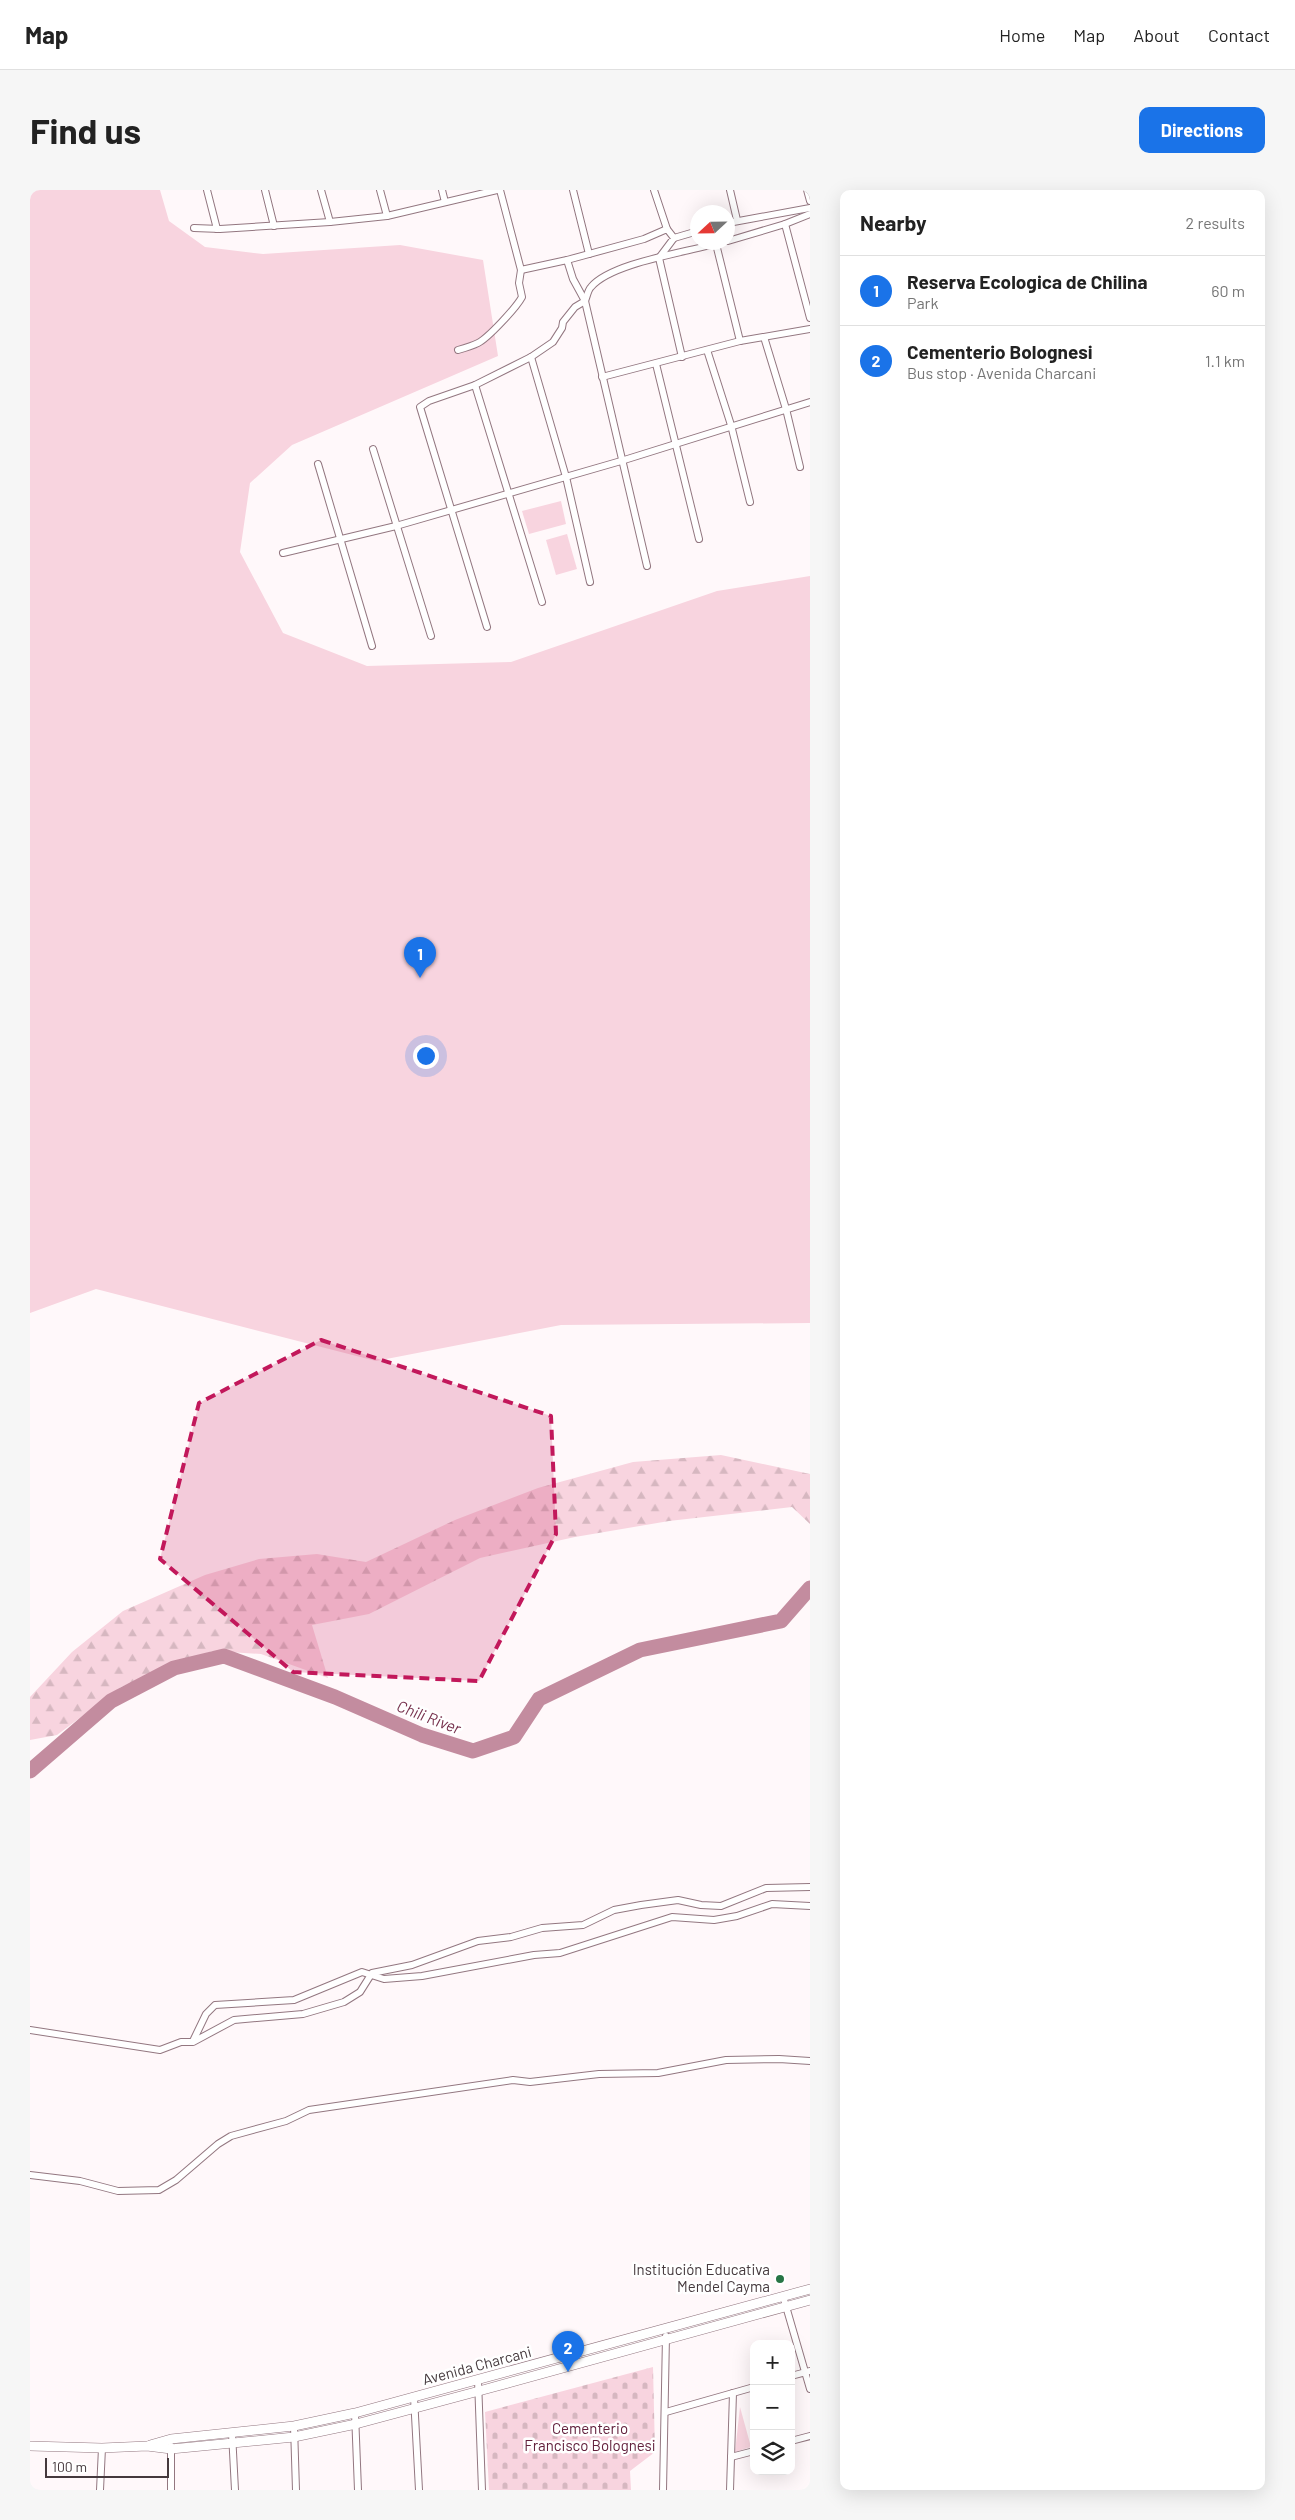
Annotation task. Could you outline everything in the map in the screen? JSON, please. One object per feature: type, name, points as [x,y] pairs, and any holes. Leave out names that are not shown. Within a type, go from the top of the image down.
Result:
[{"type":"main road","name":"Avenida Charcani","points":[[148,2446],[171,2439],[294,2426],[355,2413],[810,2289]]},
{"type":"main road","name":"Avenida Charcani","points":[[30,2446],[102,2448],[148,2446],[171,2449],[233,2445],[294,2437],[356,2424],[810,2300]]},
{"type":"street","points":[[206,190],[217,228]]},
{"type":"street","points":[[264,190],[274,226]]},
{"type":"street","points":[[321,190],[330,222]]},
{"type":"street","points":[[380,190],[387,216]]},
{"type":"street","points":[[442,190],[445,202]]},
{"type":"street","points":[[194,228],[274,226],[387,216],[499,190],[521,270],[519,283],[522,297],[514,309],[495,326],[489,335],[478,343],[458,350]]},
{"type":"street","points":[[574,190],[590,254]]},
{"type":"street","points":[[654,190],[667,229],[674,238]]},
{"type":"street","points":[[730,190],[737,220],[810,208]]},
{"type":"street","points":[[807,190],[810,201]]},
{"type":"street","points":[[735,239],[785,224],[810,214]]},
{"type":"street","points":[[785,224],[810,318]]},
{"type":"street","points":[[521,270],[567,260],[644,239],[667,229]]},
{"type":"street","points":[[682,357],[659,258],[674,238],[690,233]]},
{"type":"street","points":[[487,627],[420,407],[429,401],[475,385],[531,356],[553,342],[567,316],[585,301],[591,287],[598,280],[648,260],[691,250]]},
{"type":"street","points":[[720,250],[740,341]]},
{"type":"street","points":[[567,260],[573,279],[585,301],[647,566]]},
{"type":"street","points":[[602,377],[740,341],[810,329]]},
{"type":"street","points":[[764,337],[786,408],[800,467]]},
{"type":"street","points":[[707,350],[731,425],[750,502]]},
{"type":"street","points":[[531,356],[566,477],[590,582]]},
{"type":"street","points":[[656,364],[699,539]]},
{"type":"street","points":[[475,385],[542,602]]},
{"type":"street","points":[[284,554],[396,526],[566,477],[810,402]]},
{"type":"street","points":[[373,449],[431,636]]},
{"type":"street","points":[[318,464],[372,646]]},
{"type":"street","points":[[193,2042],[206,2014],[215,2005],[294,2000],[362,1972],[372,1973],[404,1967],[478,1940],[510,1937],[542,1928],[582,1925],[614,1910],[678,1900],[702,1905],[721,1906],[766,1888],[810,1887]]},
{"type":"street","points":[[372,1973],[384,1979],[422,1976],[534,1955],[560,1953],[672,1917],[714,1920],[738,1916],[772,1904],[810,1906]]},
{"type":"street","points":[[30,2030],[152,2051],[168,2048],[181,2042],[193,2042],[234,2020],[303,2014],[344,2002],[360,1992],[372,1973]]},
{"type":"street","points":[[30,2175],[80,2181],[118,2191],[159,2190],[176,2180],[218,2144],[231,2136],[286,2121],[320,2107],[390,2099],[513,2080],[530,2082],[599,2074],[658,2073],[726,2060],[779,2059],[810,2061]]},
{"type":"street","points":[[783,2296],[808,2371],[810,2388]]},
{"type":"street","points":[[663,2490],[667,2339],[665,2329]]},
{"type":"street","points":[[795,2375],[808,2371]]},
{"type":"street","points":[[478,2380],[482,2490]]},
{"type":"street","points":[[666,2412],[750,2388]]},
{"type":"street","points":[[730,2490],[733,2393]]},
{"type":"street","points":[[414,2397],[419,2490]]},
{"type":"street","points":[[355,2413],[358,2490]]},
{"type":"street","points":[[294,2426],[296,2490]]},
{"type":"street","points":[[232,2433],[235,2490]]},
{"type":"street","points":[[795,2440],[810,2436]]},
{"type":"street","points":[[171,2439],[171,2490]]},
{"type":"street","points":[[100,2490],[102,2448]]},
{"type":"street","points":[[731,2457],[750,2452]]},
{"type":"highlighted area","points":[[321,1340],[551,1416],[556,1534],[479,1681],[293,1672],[160,1559],[199,1403]]},
{"type":"green space","points":[[30,190],[160,190],[169,221],[205,247],[263,254],[400,245],[483,260],[498,356],[292,445],[250,483],[240,552],[283,633],[367,666],[511,662],[717,591],[810,576],[810,1323],[561,1325],[376,1361],[96,1289],[30,1313]]},
{"type":"green space","points":[[561,501],[566,524],[529,534],[522,511]]},
{"type":"green space","points":[[567,534],[577,569],[556,575],[546,540]]},
{"type":"green space","points":[[721,1455],[810,1474],[810,1524],[792,1507],[669,1521],[575,1537],[480,1558],[369,1614],[312,1625],[328,1678],[261,1654],[212,1651],[121,1687],[57,1735],[30,1740],[30,1697],[72,1652],[123,1611],[205,1575],[259,1559],[317,1554],[366,1562],[455,1520],[538,1488],[633,1462]]},
{"type":"green space","name":"Cementerio Francisco Bolognesi","points":[[653,2367],[655,2452],[630,2471],[631,2490],[489,2490],[485,2412]]},
{"type":"green space","points":[[740,2407],[750,2447],[735,2452]]},
{"type":"waterway","name":"Chili River","points":[[30,1771],[111,1701],[174,1668],[224,1656],[335,1697],[422,1735],[473,1751],[514,1737],[539,1699],[640,1650],[781,1621],[810,1588]]},
{"type":"place","name":"Reserva Ecologica de Chilina","points":[[420,978]]},
{"type":"place","name":"Institución Educativa Mendel Cayma","points":[[780,2279]]},
{"type":"place","name":"Cementerio Bolognesi","points":[[568,2372]]}]
